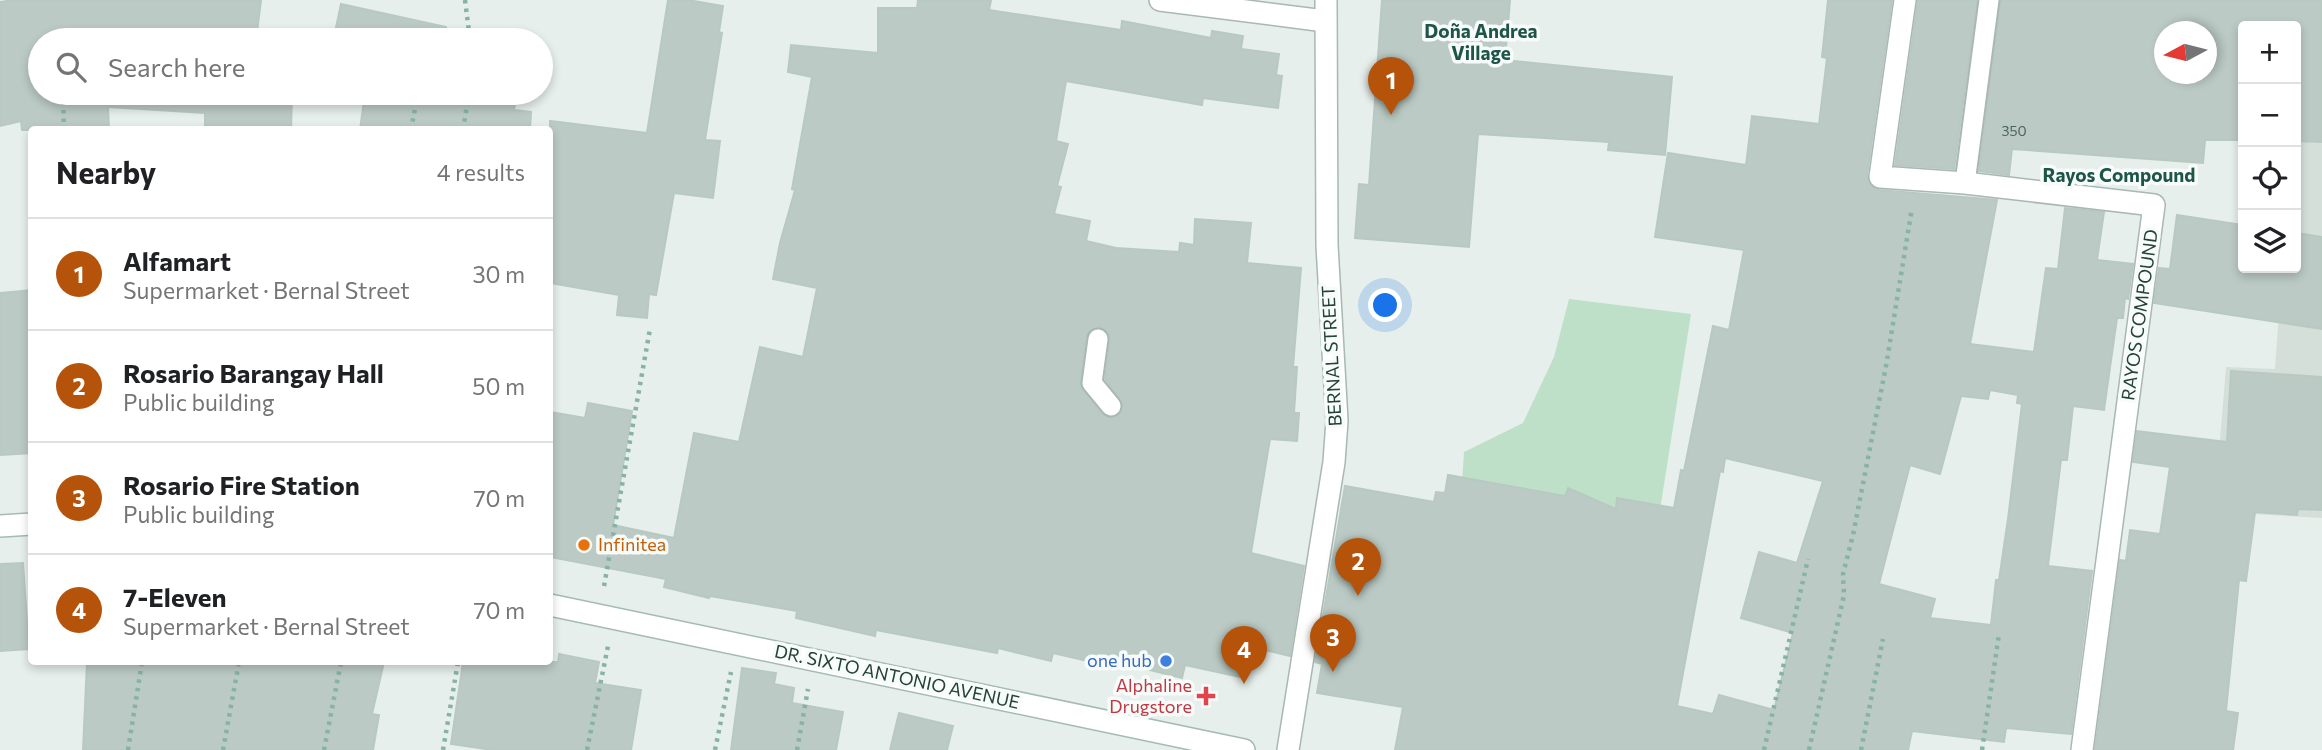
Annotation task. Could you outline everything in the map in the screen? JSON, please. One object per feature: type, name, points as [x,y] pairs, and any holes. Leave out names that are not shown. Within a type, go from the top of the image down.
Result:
[{"type":"street","points":[[1160,0],[1325,10]]},
{"type":"street","name":"RAYOS COMPOUND","points":[[1905,0],[1880,177],[1965,183],[2154,205],[2082,750]]},
{"type":"street","name":"BERNAL STREET","points":[[1288,750],[1334,462],[1337,422],[1327,245],[1325,10]]},
{"type":"street","points":[[0,526],[28,524]]},
{"type":"street","name":"DR. SIXTO ANTONIO AVENUE","points":[[553,606],[1244,750]]},
{"type":"lane","points":[[1965,183],[1989,0]]},
{"type":"lane","points":[[1098,339],[1092,383],[1111,407]]},
{"type":"path","points":[[466,0],[469,28]]},
{"type":"path","points":[[63,105],[64,126]]},
{"type":"path","points":[[412,126],[416,105]]},
{"type":"path","points":[[464,126],[467,105]]},
{"type":"path","points":[[1809,750],[1844,595],[1843,574],[1886,366],[1912,206]]},
{"type":"path","points":[[605,578],[650,328]]},
{"type":"path","points":[[1764,750],[1808,559]]},
{"type":"path","points":[[1982,750],[1999,634]]},
{"type":"path","points":[[1861,750],[1882,639]]},
{"type":"path","points":[[587,750],[608,643]]},
{"type":"path","points":[[715,750],[736,643]]},
{"type":"path","points":[[128,750],[142,665]]},
{"type":"path","points":[[223,750],[238,665]]},
{"type":"path","points":[[324,750],[340,665]]},
{"type":"path","points":[[443,750],[457,665]]},
{"type":"path","points":[[797,750],[806,701]]},
{"type":"shaded area","points":[[2299,0],[2322,0],[2322,518],[2214,512],[2226,367],[2275,369],[2282,273],[2301,273],[2301,21],[2298,21]]},
{"type":"green space","points":[[1569,299],[1691,314],[1659,516],[1462,483],[1464,452],[1523,423],[1554,357]]},
{"type":"building","points":[[261,0],[258,28],[28,28],[28,105],[292,105],[291,126],[205,126],[205,113],[108,107],[109,126],[28,126],[28,130],[22,130],[21,121],[0,126],[0,2]]},
{"type":"building","points":[[668,0],[688,0],[723,6],[719,32],[722,33],[705,140],[720,141],[713,198],[674,193],[656,295],[649,294],[647,318],[617,315],[619,295],[553,284],[553,126],[550,126],[550,121],[647,133]]},
{"type":"building","points":[[918,0],[991,0],[989,10],[1121,30],[1122,21],[1211,38],[1212,31],[1243,36],[1241,49],[1279,54],[1276,75],[1282,76],[1278,108],[1203,98],[1202,105],[1066,81],[1056,141],[1068,144],[1057,186],[1061,187],[1054,214],[1090,221],[1086,241],[1116,248],[1179,252],[1180,243],[1194,245],[1195,219],[1251,223],[1247,263],[1301,268],[1293,367],[1297,367],[1294,413],[1299,413],[1297,441],[1270,439],[1251,553],[1304,566],[1290,656],[1252,647],[1245,678],[1185,665],[1182,678],[1102,658],[1101,664],[1053,653],[1051,661],[998,648],[997,653],[876,630],[875,636],[796,618],[797,611],[710,596],[709,598],[664,587],[666,579],[553,558],[553,413],[585,418],[588,403],[632,411],[613,525],[674,538],[694,433],[739,442],[760,347],[803,357],[817,288],[773,279],[795,190],[792,189],[812,77],[788,72],[791,45],[878,53],[878,8],[917,8]],"holes":[[[1099,327],[1106,330],[1110,340],[1105,379],[1123,405],[1119,415],[1112,418],[1102,414],[1080,386],[1089,331]]]},
{"type":"building","points":[[1382,0],[1510,0],[1505,60],[1672,77],[1665,155],[1608,150],[1609,142],[1478,134],[1469,247],[1355,238],[1359,184],[1369,185]]},
{"type":"building","points":[[1828,0],[1892,0],[1867,175],[1872,187],[1879,190],[1997,200],[1970,344],[2034,352],[2046,268],[2058,269],[2065,208],[2104,212],[2097,260],[2133,264],[2123,318],[2117,318],[2104,410],[2073,406],[2067,460],[2061,460],[2048,566],[2092,571],[2071,734],[2006,728],[2004,742],[1912,731],[1908,750],[1395,750],[1403,707],[1317,693],[1322,664],[1315,662],[1345,486],[1434,502],[1436,492],[1445,493],[1448,475],[1565,496],[1568,488],[1616,509],[1617,498],[1674,508],[1713,326],[1729,330],[1744,250],[1655,237],[1668,153],[1746,165],[1752,116],[1819,124],[1827,58],[1822,57]],"holes":[[[1990,390],[2018,395],[2017,403],[2022,404],[2008,519],[1999,580],[1996,580],[1991,625],[1930,618],[1935,599],[1879,584],[1910,465],[1940,474],[1961,396],[1988,399]],[[1725,458],[1823,481],[1797,563],[1759,552],[1741,618],[1793,633],[1774,710],[1719,695],[1713,714],[1677,706],[1720,471],[1723,472]]]},
{"type":"building","points":[[1918,0],[1977,0],[1954,169],[1895,165]]},
{"type":"building","points":[[2001,0],[2322,0],[2322,142],[2301,141],[2301,21],[2238,21],[2238,140],[2205,140],[2203,163],[2012,149],[2009,175],[1979,171]]},
{"type":"building","points":[[341,4],[446,27],[446,28],[336,28]]},
{"type":"building","points":[[363,105],[515,105],[514,110],[531,112],[530,126],[361,126]]},
{"type":"building","points":[[2177,215],[2238,224],[2238,273],[2301,273],[2301,234],[2322,237],[2322,329],[2154,303],[2159,268],[2170,269]]},
{"type":"building","points":[[28,290],[28,453],[0,455],[0,293]]},
{"type":"building","points":[[2231,371],[2322,377],[2322,510],[2298,509],[2297,515],[2255,512],[2246,581],[2239,580],[2226,711],[2238,713],[2233,750],[2095,750],[2120,560],[2126,561],[2130,530],[2160,534],[2170,467],[2133,462],[2137,431],[2227,442]]},
{"type":"building","points":[[23,563],[28,649],[0,651],[0,564]]},
{"type":"building","points":[[559,654],[599,662],[595,683],[641,690],[631,750],[493,750],[451,744],[463,665],[553,665],[553,662],[558,662]]},
{"type":"building","points":[[87,665],[383,665],[372,714],[379,715],[373,750],[83,750]]},
{"type":"building","points":[[742,668],[776,673],[774,684],[794,688],[792,703],[843,712],[836,750],[731,750]]},
{"type":"building","points":[[899,713],[953,726],[947,750],[890,750]]},
{"type":"place","name":"Alfamart","points":[[1391,115]]},
{"type":"place","name":"Infinitea","points":[[584,545]]},
{"type":"place","name":"Rosario Barangay Hall","points":[[1358,596]]},
{"type":"place","name":"one hub","points":[[1166,661]]},
{"type":"place","name":"Rosario Fire Station","points":[[1333,672]]},
{"type":"place","name":"7-Eleven","points":[[1244,684]]},
{"type":"place","name":"Alphaline Drugstore","points":[[1206,696]]},
{"type":"district","name":"Doña Andrea Village","points":[[1481,42]]},
{"type":"district","name":"Rayos Compound","points":[[2119,175]]}]
